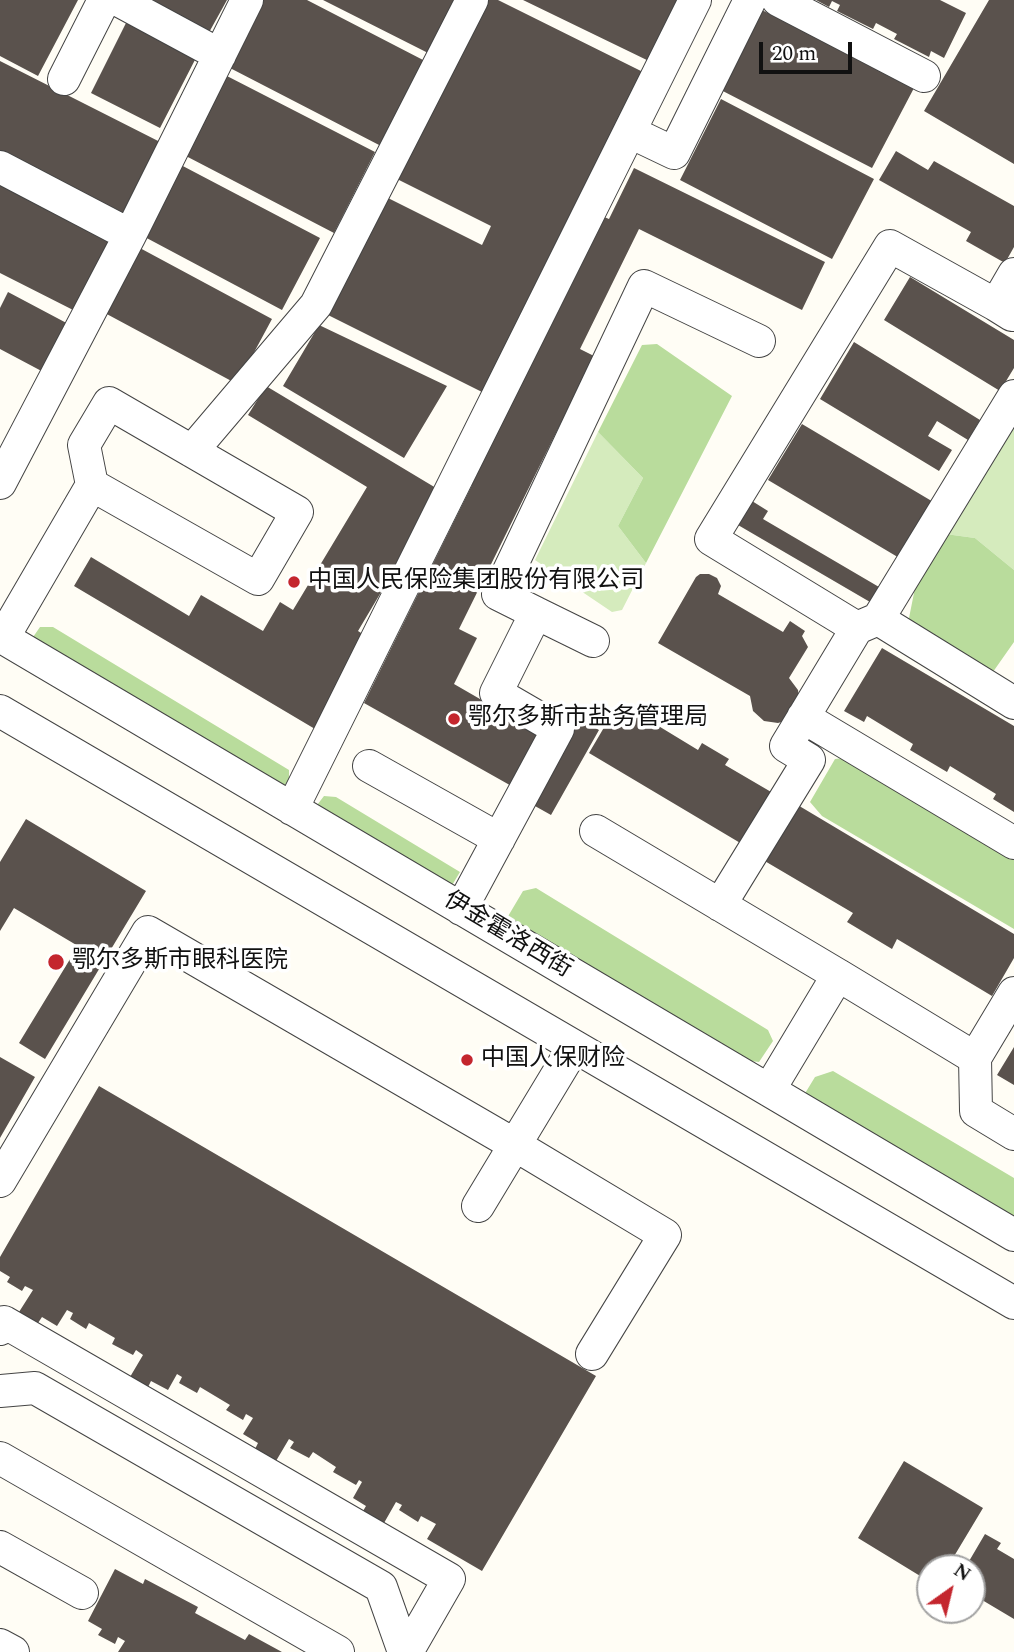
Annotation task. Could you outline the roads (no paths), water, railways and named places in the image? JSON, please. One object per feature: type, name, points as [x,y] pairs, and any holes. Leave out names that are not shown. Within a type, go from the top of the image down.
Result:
[{"type":"street","points":[[64,79],[104,0]]},
{"type":"street","points":[[118,0],[220,55]]},
{"type":"street","points":[[0,483],[130,235],[247,0]]},
{"type":"street","points":[[192,451],[316,305],[472,0]]},
{"type":"street","points":[[292,809],[695,0]]},
{"type":"street","points":[[630,132],[674,153],[750,0]]},
{"type":"street","points":[[778,0],[924,76]]},
{"type":"street","points":[[0,167],[130,235]]},
{"type":"street","points":[[1014,274],[1005,311],[890,246],[711,539],[1014,703]]},
{"type":"street","points":[[593,641],[498,594],[644,286],[759,341]]},
{"type":"street","points":[[720,905],[809,760],[786,746],[1014,396]]},
{"type":"street","points":[[2,637],[92,485],[84,445],[109,403],[297,512],[258,579],[92,485]]},
{"type":"street","points":[[461,909],[558,729],[496,693],[536,613]]},
{"type":"street","name":"伊金霍洛西街","points":[[2,637],[1014,1235]]},
{"type":"street","points":[[803,717],[1014,843]]},
{"type":"street","points":[[4,718],[1014,1303]]},
{"type":"street","points":[[369,766],[499,839]]},
{"type":"street","points":[[596,831],[975,1058]]},
{"type":"street","points":[[0,1181],[148,932],[665,1235],[592,1354]]},
{"type":"street","points":[[769,1090],[838,975]]},
{"type":"street","points":[[1014,993],[975,1058],[976,1111],[1014,1134]]},
{"type":"street","points":[[478,1206],[574,1046]]},
{"type":"street","points":[[0,1329],[4,1322],[449,1579],[406,1652]]},
{"type":"street","points":[[0,1391],[35,1388],[381,1587],[406,1652]]},
{"type":"street","points":[[0,1458],[338,1652]]},
{"type":"street","points":[[0,1547],[82,1593]]},
{"type":"street","points":[[0,1645],[13,1652]]},
{"type":"place","name":"中国人民保险集团股份有限公司","points":[[294,582]]},
{"type":"place","name":"鄂尔多斯市盐务管理局","points":[[454,719]]},
{"type":"place","name":"鄂尔多斯市眼科医院","points":[[56,962]]},
{"type":"place","name":"中国人保财险","points":[[467,1060]]}]
